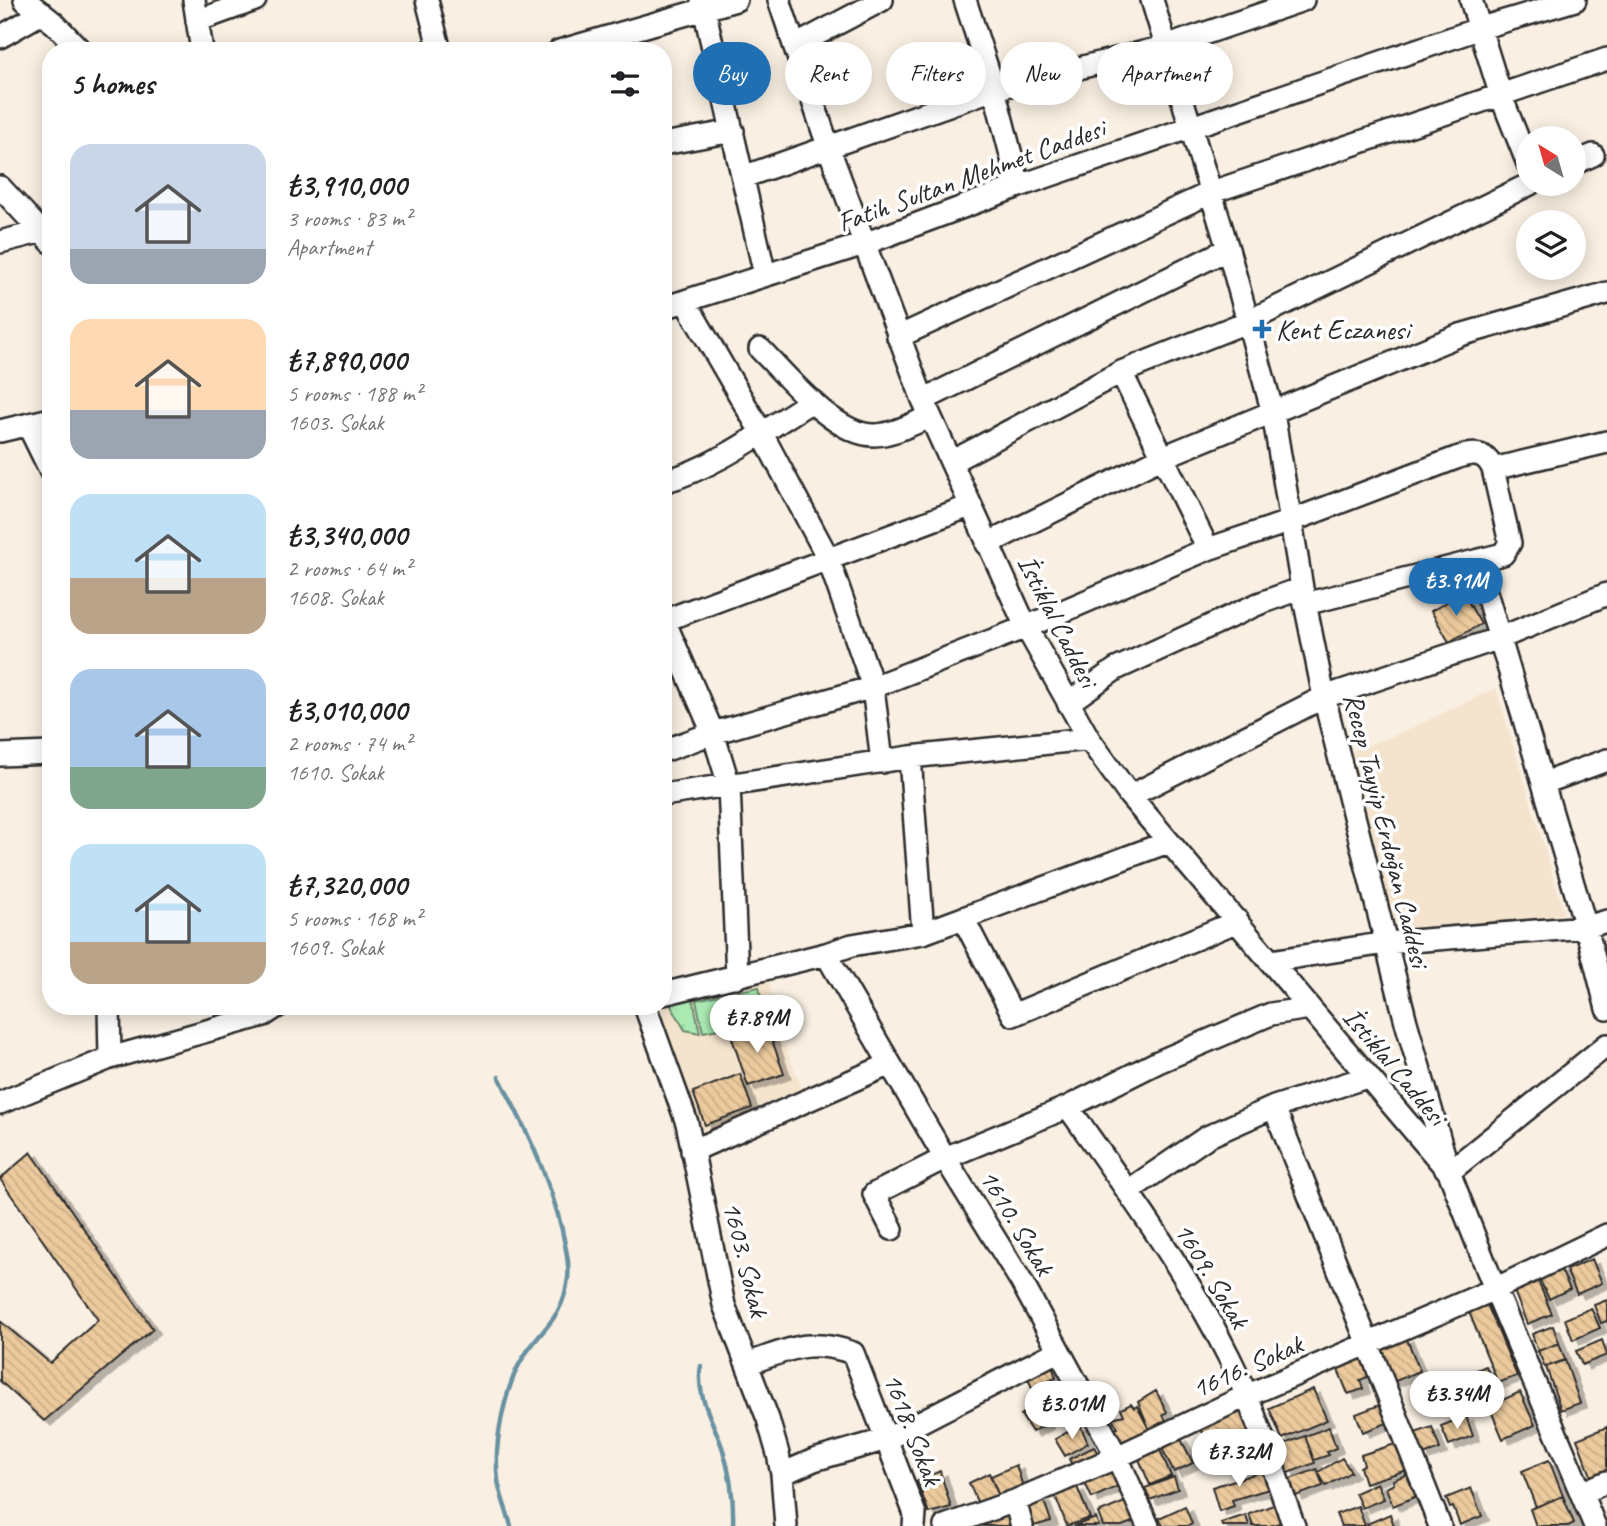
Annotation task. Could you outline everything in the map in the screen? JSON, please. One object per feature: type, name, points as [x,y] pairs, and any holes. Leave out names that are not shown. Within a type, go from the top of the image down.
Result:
[{"type":"street","points":[[201,42],[196,10],[255,0]]},
{"type":"street","points":[[427,0],[438,42]]},
{"type":"street","points":[[587,42],[703,5],[736,0]]},
{"type":"street","name":"İstiklal Caddesi","points":[[779,0],[794,42]]},
{"type":"street","points":[[803,42],[882,0]]},
{"type":"street","points":[[965,0],[994,89],[1019,186]]},
{"type":"street","name":"Recep Tayyip Erdoğan Caddesi","points":[[1152,0],[1167,42]]},
{"type":"street","points":[[1180,42],[1303,0]]},
{"type":"street","points":[[1471,0],[1516,133]]},
{"type":"street","name":"Fatih Sultan Mehmet Caddesi","points":[[672,305],[864,244],[1019,186],[1481,28],[1576,0]]},
{"type":"street","points":[[703,5],[765,275]]},
{"type":"street","points":[[0,37],[34,7],[71,42]]},
{"type":"street","points":[[898,337],[1212,192],[1607,59]]},
{"type":"street","points":[[743,177],[994,89],[1097,64]]},
{"type":"street","name":"İstiklal Caddesi","points":[[814,105],[898,337],[927,409],[1026,627],[1089,739],[1130,796],[1168,842],[1450,1172]]},
{"type":"street","name":"Recep Tayyip Erdoğan Caddesi","points":[[1185,105],[1249,321],[1273,413],[1290,521],[1324,697],[1406,1022],[1450,1172],[1495,1289],[1595,1526]]},
{"type":"street","points":[[672,142],[733,131]]},
{"type":"street","points":[[0,187],[42,232]]},
{"type":"street","points":[[951,462],[1121,372],[1249,321],[1516,191]]},
{"type":"street","points":[[0,242],[42,238]]},
{"type":"street","points":[[760,349],[812,401],[845,427],[866,435],[884,434],[1228,249]]},
{"type":"street","points":[[987,544],[1163,457],[1460,335],[1607,293]]},
{"type":"street","points":[[685,301],[761,432],[828,558],[873,687],[883,762]]},
{"type":"street","points":[[1121,372],[1208,549]]},
{"type":"street","points":[[672,480],[730,452],[812,401]]},
{"type":"street","points":[[0,431],[42,421]]},
{"type":"street","points":[[28,425],[42,454]]},
{"type":"street","points":[[1493,469],[1607,442]]},
{"type":"street","points":[[672,748],[713,733],[873,687],[1026,627],[1208,549],[1471,453],[1485,457],[1493,469],[1510,543],[1503,554],[1476,562],[1258,604],[1116,669],[1068,703]]},
{"type":"street","points":[[672,617],[970,506]]},
{"type":"street","points":[[1476,562],[1544,783],[1607,1009]]},
{"type":"street","points":[[1130,796],[1324,697],[1500,638],[1607,594]]},
{"type":"street","points":[[672,638],[713,733],[729,785],[737,977]]},
{"type":"street","points":[[672,794],[910,757],[1089,739]]},
{"type":"street","points":[[0,755],[42,753]]},
{"type":"street","points":[[910,757],[923,933]]},
{"type":"street","points":[[1544,783],[1607,760]]},
{"type":"street","points":[[672,992],[826,954],[852,945],[923,933],[1168,842]]},
{"type":"street","points":[[963,918],[1013,1015],[1238,921]]},
{"type":"street","points":[[1270,961],[1386,943],[1586,927],[1607,921]]},
{"type":"street","name":"1610. Sokak","points":[[826,954],[945,1158],[1003,1249],[1117,1457],[1148,1526]]},
{"type":"street","points":[[892,1229],[874,1194],[945,1158],[1068,1107],[1158,1062],[1271,1014],[1310,1008]]},
{"type":"street","points":[[108,1015],[110,1058]]},
{"type":"street","points":[[0,1103],[110,1058],[264,1015]]},
{"type":"street","name":"1603. Sokak","points":[[648,1015],[681,1102],[719,1287],[768,1419],[782,1474],[786,1526]]},
{"type":"street","points":[[1450,1172],[1607,1045]]},
{"type":"street","points":[[692,1151],[890,1064]]},
{"type":"street","points":[[1128,1191],[1207,1137],[1274,1107],[1367,1077]]},
{"type":"street","name":"1609. Sokak","points":[[1068,1107],[1128,1191],[1213,1329],[1246,1396],[1294,1526]]},
{"type":"street","points":[[1274,1107],[1440,1526]]},
{"type":"street","name":"1616. Sokak","points":[[945,1526],[1015,1501],[1117,1457],[1246,1396],[1495,1289],[1607,1235]]},
{"type":"street","name":"1618. Sokak","points":[[747,1364],[803,1345],[821,1345],[853,1353],[915,1514],[914,1526]]},
{"type":"street","points":[[782,1474],[814,1460],[887,1439],[1058,1351]]},
{"type":"street","points":[[1581,1493],[1607,1482]]},
{"type":"street","points":[[1015,1501],[1022,1526]]},
{"type":"shaded area","points":[[1496,688],[1564,912],[1554,920],[1403,928],[1394,921],[1350,752],[1403,732]]},
{"type":"shaded area","points":[[769,982],[781,1036],[804,1094],[702,1131],[675,1062],[652,1015],[672,1015],[672,998]]},
{"type":"green space","points":[[759,987],[765,1020],[703,1032],[696,1000]]},
{"type":"green space","points":[[692,995],[700,1033],[685,1030],[672,1008],[672,998]]},
{"type":"building","points":[[1463,593],[1481,624],[1449,642],[1431,611]]},
{"type":"building","points":[[766,1023],[784,1074],[748,1086],[731,1035]]},
{"type":"building","points":[[740,1074],[752,1108],[705,1125],[693,1092]]},
{"type":"building","points":[[31,1152],[153,1329],[44,1421],[0,1381],[0,1321],[50,1363],[98,1320],[0,1179]]},
{"type":"building","points":[[1592,1259],[1602,1283],[1577,1294],[1566,1270]]},
{"type":"building","points":[[1560,1268],[1570,1289],[1549,1299],[1539,1278]]},
{"type":"building","points":[[1538,1281],[1552,1314],[1527,1324],[1514,1291]]},
{"type":"building","points":[[1607,1300],[1607,1321],[1601,1323],[1594,1305]]},
{"type":"building","points":[[1487,1304],[1517,1376],[1498,1383],[1469,1312]]},
{"type":"building","points":[[1591,1308],[1600,1328],[1573,1340],[1565,1319]]},
{"type":"building","points":[[1553,1326],[1559,1343],[1538,1351],[1532,1334]]},
{"type":"building","points":[[1406,1337],[1420,1371],[1393,1382],[1380,1348]]},
{"type":"building","points":[[1602,1340],[1607,1355],[1582,1365],[1576,1351]]},
{"type":"building","points":[[1559,1343],[1565,1360],[1545,1367],[1538,1351]]},
{"type":"building","points":[[1365,1356],[1372,1375],[1360,1380],[1363,1389],[1348,1394],[1337,1367]]},
{"type":"building","points":[[1050,1359],[1056,1378],[1032,1388],[1025,1371]]},
{"type":"building","points":[[1565,1360],[1580,1403],[1561,1410],[1546,1367]]},
{"type":"building","points":[[1486,1366],[1494,1385],[1468,1396],[1460,1377]]},
{"type":"building","points":[[1452,1377],[1462,1402],[1438,1412],[1427,1387]]},
{"type":"building","points":[[1313,1389],[1327,1420],[1282,1439],[1269,1408]]},
{"type":"building","points":[[1156,1391],[1167,1412],[1163,1415],[1168,1425],[1151,1433],[1138,1402]]},
{"type":"building","points":[[1520,1392],[1535,1425],[1503,1439],[1489,1406]]},
{"type":"building","points":[[1044,1399],[1055,1414],[1044,1421],[1047,1424],[1032,1432],[1021,1415]]},
{"type":"building","points":[[1131,1404],[1134,1408],[1137,1406],[1151,1433],[1123,1446],[1113,1430],[1118,1428],[1112,1418],[1124,1415],[1121,1409]]},
{"type":"building","points":[[1382,1404],[1390,1422],[1363,1432],[1356,1414]]},
{"type":"building","points":[[1241,1412],[1251,1437],[1211,1453],[1201,1428]]},
{"type":"building","points":[[1466,1416],[1473,1436],[1449,1445],[1441,1426]]},
{"type":"building","points":[[1080,1425],[1088,1443],[1065,1456],[1055,1439]]},
{"type":"building","points":[[1329,1427],[1336,1448],[1327,1452],[1329,1455],[1314,1460],[1305,1436]]},
{"type":"building","points":[[1432,1427],[1440,1449],[1423,1455],[1415,1433]]},
{"type":"building","points":[[1607,1427],[1607,1473],[1592,1478],[1577,1439]]},
{"type":"building","points":[[1305,1436],[1315,1463],[1288,1473],[1279,1446]]},
{"type":"building","points":[[1180,1437],[1193,1463],[1174,1472],[1161,1446]]},
{"type":"building","points":[[1395,1444],[1407,1470],[1365,1483],[1360,1467],[1364,1465],[1361,1455]]},
{"type":"building","points":[[1094,1447],[1101,1458],[1074,1469],[1069,1459]]},
{"type":"building","points":[[1159,1447],[1171,1476],[1150,1485],[1138,1457]]},
{"type":"building","points":[[1342,1458],[1351,1472],[1326,1486],[1318,1472]]},
{"type":"building","points":[[1549,1460],[1563,1496],[1536,1507],[1522,1471]]},
{"type":"building","points":[[1016,1465],[1025,1493],[1000,1499],[991,1476]]},
{"type":"building","points":[[1116,1467],[1123,1484],[1092,1498],[1084,1481]]},
{"type":"building","points":[[1317,1469],[1323,1486],[1296,1496],[1290,1479]]},
{"type":"building","points":[[940,1471],[951,1507],[929,1513],[917,1481]]},
{"type":"building","points":[[1264,1471],[1269,1489],[1232,1500],[1234,1506],[1219,1511],[1212,1487]]},
{"type":"building","points":[[989,1473],[1000,1499],[978,1504],[969,1483]]},
{"type":"building","points":[[1408,1474],[1417,1496],[1393,1506],[1386,1488],[1394,1484],[1393,1480]]},
{"type":"building","points":[[1174,1477],[1178,1489],[1150,1500],[1145,1488]]},
{"type":"building","points":[[1377,1483],[1384,1499],[1362,1508],[1355,1493]]},
{"type":"building","points":[[1077,1487],[1090,1518],[1067,1526],[1055,1495]]},
{"type":"building","points":[[1471,1488],[1482,1516],[1460,1525],[1446,1498]]},
{"type":"building","points":[[1563,1496],[1574,1523],[1568,1526],[1536,1526],[1530,1509]]},
{"type":"building","points":[[1043,1498],[1051,1521],[1034,1526],[1026,1503]]},
{"type":"building","points":[[1127,1501],[1135,1521],[1122,1526],[1103,1526],[1098,1513]]},
{"type":"building","points":[[1276,1504],[1282,1522],[1270,1526],[1253,1526],[1249,1514]]},
{"type":"building","points":[[1185,1506],[1192,1524],[1163,1526],[1159,1518]]},
{"type":"building","points":[[1358,1506],[1365,1526],[1341,1526],[1336,1514]]},
{"type":"building","points":[[1010,1511],[1016,1526],[983,1526],[981,1521]]},
{"type":"building","points":[[1390,1514],[1394,1526],[1367,1524]]},
{"type":"building","points":[[1246,1515],[1249,1526],[1222,1526],[1221,1523]]},
{"type":"building","points":[[1096,1518],[1099,1526],[1074,1526]]},
{"type":"waterway","points":[[499,1077],[527,1133],[550,1190],[562,1230],[568,1266],[562,1303],[517,1368],[502,1416],[497,1450],[498,1480],[511,1526]]},
{"type":"waterway","points":[[701,1366],[703,1398],[723,1450],[730,1478],[733,1526]]},
{"type":"place","name":"Kent Eczanesi","points":[[1262,329]]}]
